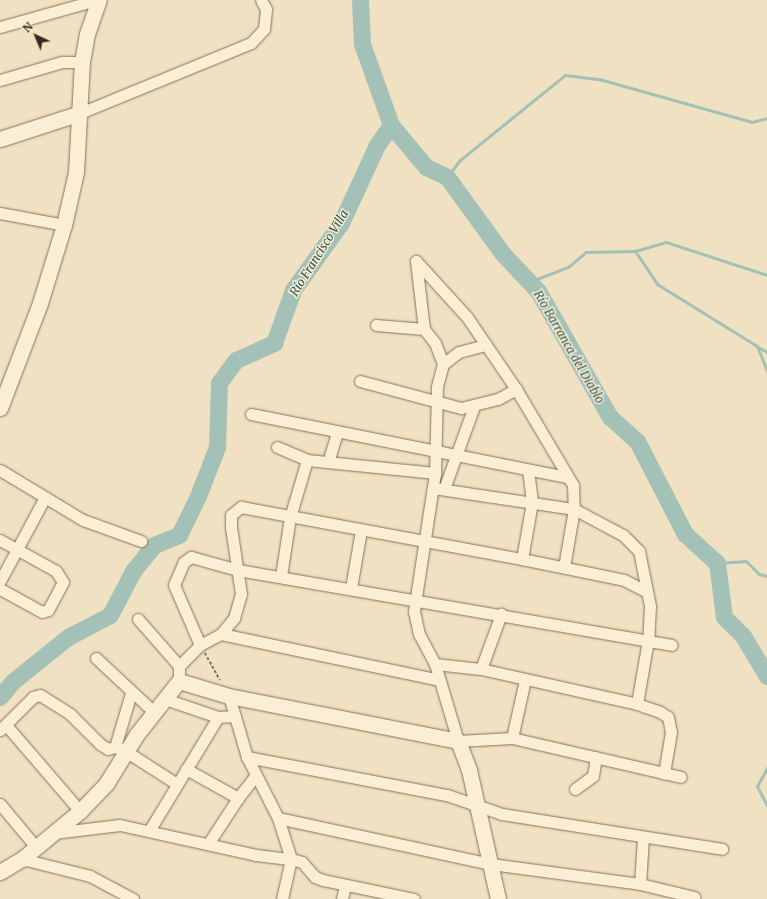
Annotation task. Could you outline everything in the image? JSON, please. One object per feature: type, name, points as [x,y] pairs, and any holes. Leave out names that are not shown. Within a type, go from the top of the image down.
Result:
[{"type":"main road","points":[[0,408],[40,303],[64,225],[76,172],[82,62],[87,34],[100,0]]},
{"type":"main road","points":[[0,139],[80,113]]},
{"type":"main road","points":[[0,872],[22,859],[80,811],[106,784],[121,750],[155,713],[165,699],[179,673],[229,696],[458,741],[469,770],[498,899]]},
{"type":"street","points":[[0,27],[96,0]]},
{"type":"street","points":[[80,113],[251,43],[264,29],[266,9],[261,0]]},
{"type":"street","points":[[0,80],[62,62],[82,62]]},
{"type":"street","points":[[0,213],[64,225]]},
{"type":"street","points":[[438,489],[435,474],[435,453],[437,400],[442,364],[435,343],[424,329],[416,261],[467,316],[516,390],[566,478],[573,485],[574,509],[564,567]]},
{"type":"street","points":[[376,325],[424,329]]},
{"type":"street","points":[[442,364],[459,352],[486,345]]},
{"type":"street","points":[[360,381],[437,400],[461,408],[498,400],[516,390]]},
{"type":"street","points":[[474,406],[457,456],[438,489],[425,541],[414,611],[419,634],[435,664],[458,741],[512,738],[681,777]]},
{"type":"street","points":[[251,414],[435,453],[566,478]]},
{"type":"street","points":[[328,462],[338,432]]},
{"type":"street","points":[[277,448],[306,460],[435,474]]},
{"type":"street","points":[[281,576],[290,517],[306,460]]},
{"type":"street","points":[[0,470],[83,520],[141,541]]},
{"type":"street","points":[[522,559],[532,502],[528,470]]},
{"type":"street","points":[[438,489],[574,509],[623,535],[639,551],[650,606],[648,640],[638,704]]},
{"type":"street","points":[[0,581],[46,497]]},
{"type":"street","points":[[138,619],[179,673],[200,645],[221,634],[234,618],[241,594],[230,527],[231,515],[234,510],[241,507],[564,567],[624,580],[646,591]]},
{"type":"street","points":[[351,588],[361,530]]},
{"type":"street","points":[[0,540],[56,571],[63,582],[61,589],[48,610],[42,612],[0,589]]},
{"type":"street","points":[[200,645],[174,585],[184,562],[191,557],[238,570],[416,599],[672,644]]},
{"type":"street","points":[[481,669],[501,614]]},
{"type":"street","points":[[221,634],[440,680]]},
{"type":"street","points":[[96,658],[155,713]]},
{"type":"street","points":[[435,664],[481,669],[638,704],[668,718],[671,732],[664,773]]},
{"type":"street","points":[[512,738],[525,680]]},
{"type":"street","points":[[121,750],[132,693]]},
{"type":"street","points":[[80,811],[3,727],[33,697],[40,695],[70,714],[100,744],[108,749],[121,750],[177,784]]},
{"type":"street","points":[[229,696],[247,757],[278,818],[291,859],[282,899]]},
{"type":"street","points":[[165,699],[218,717],[235,716]]},
{"type":"street","points":[[149,831],[218,717]]},
{"type":"street","points":[[247,757],[447,795],[502,814],[722,848]]},
{"type":"street","points":[[575,789],[594,776],[596,757]]},
{"type":"street","points":[[186,769],[238,798]]},
{"type":"street","points":[[208,844],[238,798],[256,774]]},
{"type":"street","points":[[0,804],[36,847]]},
{"type":"street","points":[[278,818],[491,864],[640,884],[694,897]]},
{"type":"street","points":[[52,834],[120,825],[208,844],[291,859],[302,862],[315,877],[344,886],[414,899]]},
{"type":"street","points":[[640,884],[643,837]]},
{"type":"street","points":[[22,859],[90,876],[133,899]]},
{"type":"street","points":[[342,899],[344,886]]},
{"type":"path","points":[[200,645],[229,696]]},
{"type":"waterway","name":"Río Barranca del Diablo","points":[[360,0],[362,44],[391,125],[426,167],[447,177],[503,254],[538,291],[610,417],[637,441],[685,534],[717,563],[724,617],[743,636],[767,676]]},
{"type":"waterway","points":[[447,177],[460,160],[565,75],[599,79],[752,122],[767,118]]},
{"type":"waterway","name":"Río Francisco Villa","points":[[0,697],[12,682],[68,637],[110,615],[133,571],[154,545],[179,535],[198,496],[217,447],[219,383],[236,360],[274,343],[293,290],[341,223],[377,145],[391,125]]},
{"type":"waterway","points":[[635,251],[666,242],[767,275]]},
{"type":"waterway","points":[[529,282],[568,267],[586,252],[635,251],[657,284],[757,346],[767,371]]},
{"type":"waterway","points":[[758,347],[767,352]]},
{"type":"waterway","points":[[717,563],[746,561],[759,574],[767,576]]},
{"type":"waterway","points":[[767,768],[757,786],[767,806]]}]
